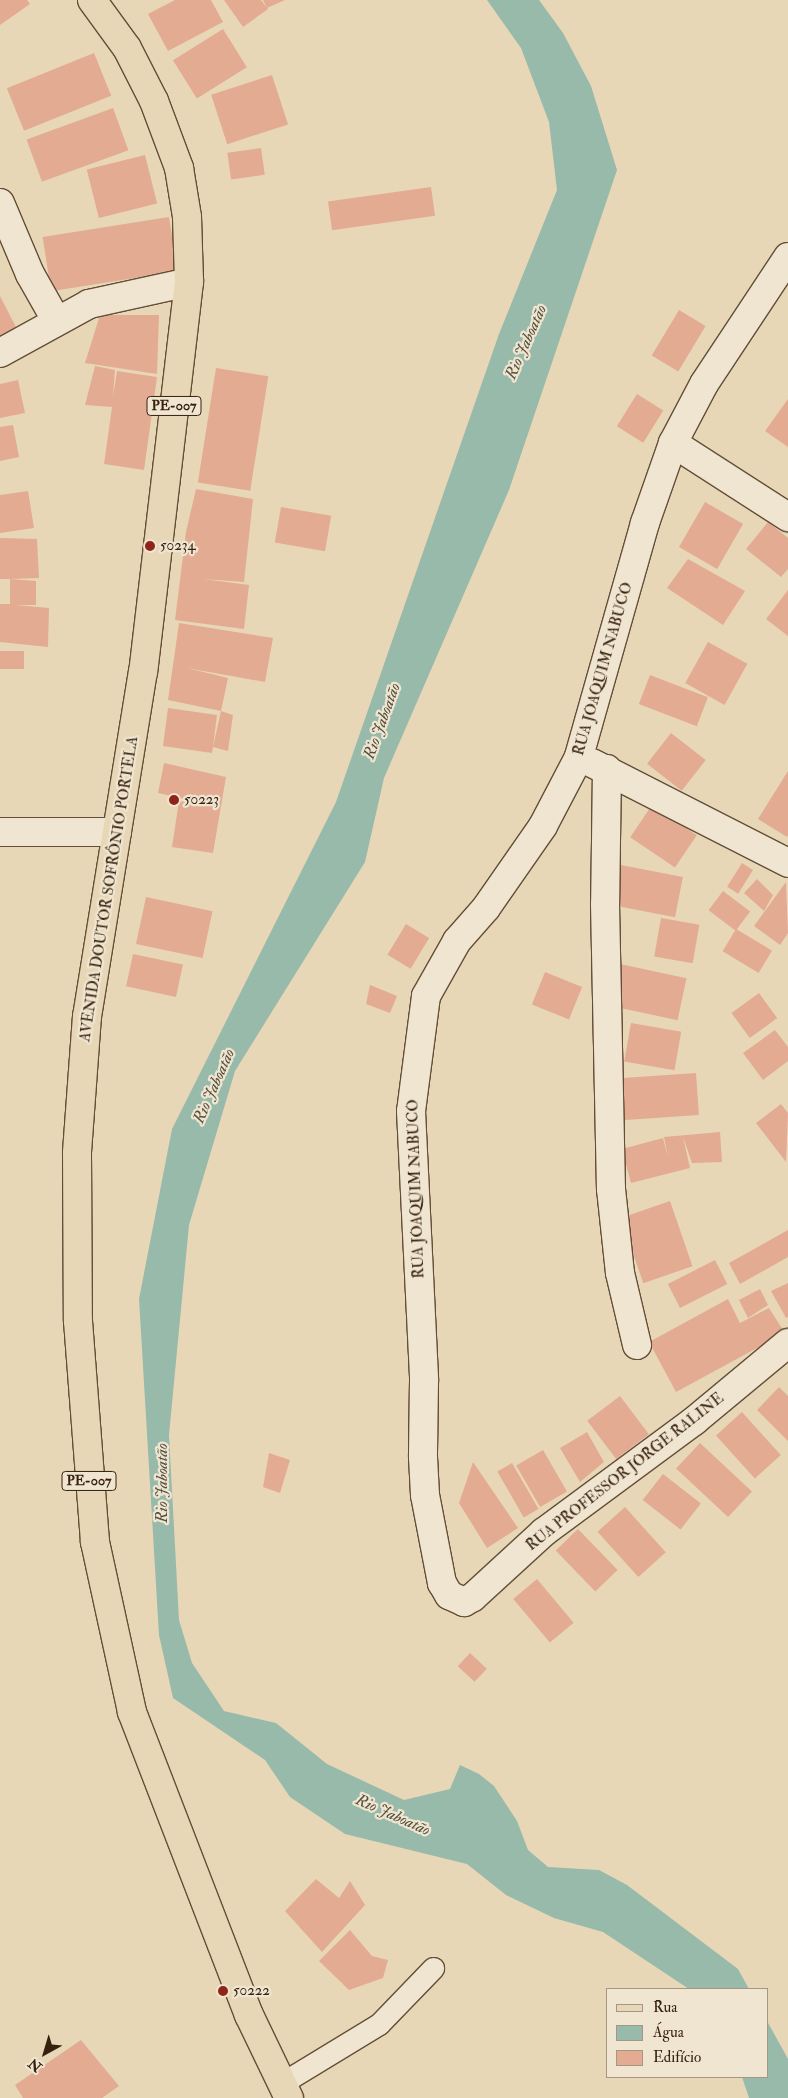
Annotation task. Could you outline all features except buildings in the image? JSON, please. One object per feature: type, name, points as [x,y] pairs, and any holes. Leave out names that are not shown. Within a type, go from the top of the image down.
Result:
[{"type":"main road","name":"AVENIDA DOUTOR SOFRÔNIO PORTELA","points":[[92,0],[140,75],[179,168],[187,217],[189,282],[143,671],[87,1016],[77,1153],[78,1321],[95,1542],[132,1712],[246,2006],[286,2090]]},
{"type":"street","points":[[0,203],[30,274],[56,320]]},
{"type":"street","name":"RUA JOAQUIM NABUCO","points":[[442,1583],[424,1476],[424,1381],[411,1111],[417,1047],[426,996],[439,968],[511,875],[543,826],[579,757],[645,523],[673,444],[704,384],[788,257]]},
{"type":"street","points":[[0,353],[56,320],[107,297],[189,282]]},
{"type":"street","points":[[673,444],[788,517]]},
{"type":"street","points":[[579,757],[607,769],[788,863]]},
{"type":"street","points":[[607,769],[605,904],[611,1189],[620,1273],[637,1345]]},
{"type":"street","points":[[0,832],[117,832]]},
{"type":"street","name":"RUA PROFESSOR JORGE RALINE","points":[[442,1583],[459,1601],[473,1597],[544,1532],[694,1421],[788,1343]]},
{"type":"lane","points":[[286,2090],[379,2024],[433,1968]]},
{"type":"water","name":"Rio Jaboatão","points":[[487,0],[539,0],[563,33],[591,86],[617,170],[509,490],[384,778],[365,862],[235,1071],[189,1225],[169,1435],[179,1620],[192,1663],[224,1711],[276,1723],[327,1764],[404,1800],[450,1789],[460,1765],[479,1774],[494,1786],[517,1821],[528,1850],[548,1867],[599,1870],[627,1885],[738,1969],[748,1988],[687,1988],[603,1932],[554,1918],[506,1895],[467,1864],[345,1834],[290,1797],[265,1760],[173,1698],[159,1635],[139,1299],[172,1129],[336,802],[499,334],[557,190],[549,122],[521,48]]},
{"type":"water","points":[[768,2023],[788,2059],[788,2098],[749,2098],[742,2078],[768,2078]]},
{"type":"place","name":"50234","points":[[150,546]]},
{"type":"place","name":"50223","points":[[174,800]]},
{"type":"place","name":"50222","points":[[223,1991]]}]
